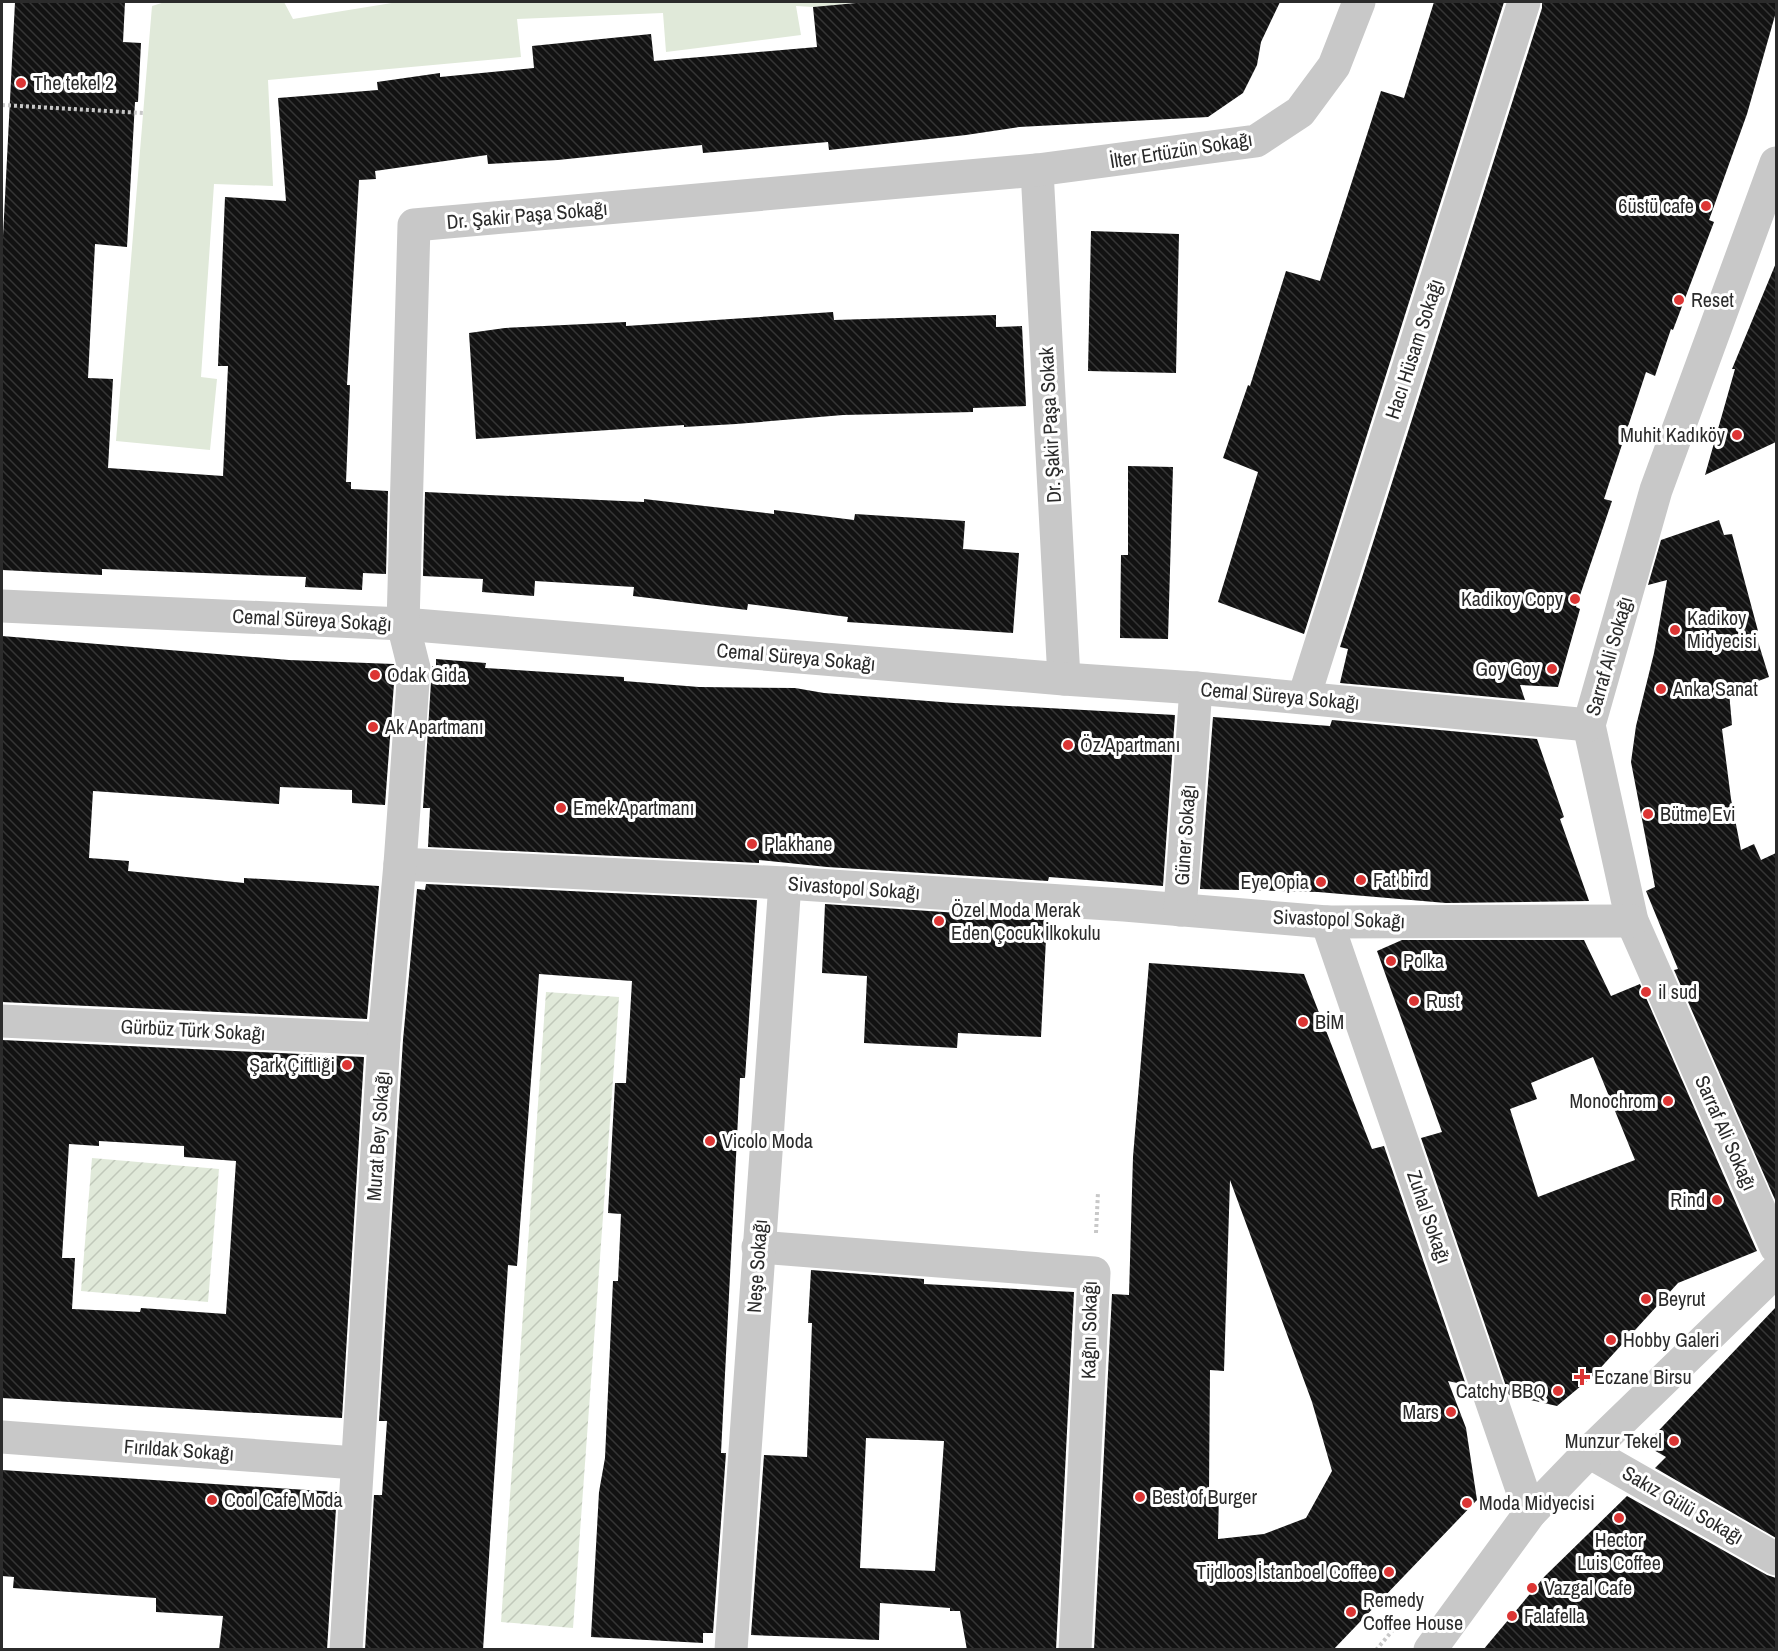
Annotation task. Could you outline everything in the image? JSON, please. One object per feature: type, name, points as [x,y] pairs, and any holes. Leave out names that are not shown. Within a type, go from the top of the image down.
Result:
[{"type":"street","name":"İlter Ertüzün Sokağı","points":[[1037,170],[1256,141],[1300,112],[1334,66],[1359,2]]},
{"type":"street","name":"Hacı Hüsam Sokağı","points":[[1304,697],[1524,2]]},
{"type":"street","name":"Sarraf Ali Sokağı","points":[[1776,163],[1766,216],[1656,490],[1589,725],[1632,921],[1776,1247]]},
{"type":"street","name":"Dr. Şakir Paşa Sokağı","points":[[403,624],[414,225],[1037,170]]},
{"type":"street","name":"Dr. Şakir Paşa Sokak","points":[[1037,170],[1064,679]]},
{"type":"street","name":"Cemal Süreya Sokağı","points":[[2,606],[403,624],[1304,697],[1589,725]]},
{"type":"street","name":"Murat Bey Sokağı","points":[[346,1650],[384,1039],[400,864],[414,668],[403,624]]},
{"type":"street","name":"Güner Sokağı","points":[[1180,910],[1196,688]]},
{"type":"street","name":"Sivastopol Sokağı","points":[[400,864],[785,883],[1327,922],[1632,921]]},
{"type":"street","name":"Neşe Sokağı","points":[[731,1650],[785,883]]},
{"type":"street","name":"Zuhal Sokağı","points":[[1327,922],[1530,1513]]},
{"type":"street","name":"Gürbüz Türk Sokağı","points":[[2,1021],[384,1039]]},
{"type":"street","name":"Kağnı Sokağı","points":[[758,1247],[1094,1273],[1075,1650]]},
{"type":"street","points":[[1430,1650],[1530,1513],[1589,1452],[1776,1270]]},
{"type":"street","name":"Fırıldak Sokağı","points":[[2,1437],[356,1463]]},
{"type":"street","name":"Sakız Gülü Sokağı","points":[[1589,1452],[1776,1559]]},
{"type":"path","points":[[2,105],[143,113]]},
{"type":"green space","points":[[165,2],[284,2],[293,19],[398,2],[864,2],[813,7],[796,6],[801,35],[666,52],[663,13],[517,19],[521,57],[268,80],[273,186],[214,184],[201,377],[217,379],[210,450],[116,441],[152,6]]},
{"type":"green space","points":[[546,992],[619,997],[573,1628],[501,1622]]},
{"type":"green space","points":[[92,1158],[219,1169],[208,1302],[81,1291]]},
{"type":"building","points":[[15,2],[125,2],[123,42],[141,43],[138,102],[135,102],[127,247],[95,244],[88,378],[113,379],[108,468],[223,476],[228,366],[218,366],[225,197],[286,201],[278,98],[378,90],[377,82],[440,73],[440,77],[534,68],[532,46],[651,34],[654,61],[817,47],[813,7],[867,2],[1280,2],[1261,42],[1257,65],[1243,93],[1208,117],[1019,127],[829,150],[828,142],[703,153],[702,145],[558,160],[488,164],[487,155],[375,171],[376,179],[359,180],[347,385],[350,385],[346,482],[351,482],[351,489],[388,491],[386,574],[363,573],[362,590],[305,587],[306,577],[102,569],[102,575],[2,570],[2,256]]},
{"type":"building","points":[[1434,2],[1504,2],[1304,634],[1218,602],[1258,472],[1223,458],[1248,385],[1250,386],[1286,271],[1320,281],[1381,91],[1404,98]]},
{"type":"building","points":[[1542,2],[1776,2],[1776,12],[1747,114],[1709,220],[1714,222],[1673,330],[1671,329],[1655,376],[1646,372],[1604,499],[1612,501],[1576,607],[1580,609],[1558,687],[1520,685],[1525,700],[1340,683],[1348,649],[1340,647]]},
{"type":"building","points":[[1091,231],[1179,234],[1176,373],[1088,371]]},
{"type":"building","points":[[1776,263],[1776,442],[1705,475],[1735,369],[1732,369]]},
{"type":"building","points":[[833,312],[834,320],[996,315],[996,327],[1022,326],[1026,406],[973,408],[973,412],[843,415],[736,424],[684,427],[684,425],[476,439],[469,333],[505,328],[626,322],[626,326]]},
{"type":"building","points":[[1128,466],[1173,467],[1168,639],[1120,638],[1121,555],[1128,555]]},
{"type":"building","points":[[425,492],[644,502],[644,499],[774,514],[774,510],[854,520],[855,514],[965,521],[963,549],[1019,553],[1013,633],[847,622],[848,617],[748,604],[747,610],[633,596],[634,587],[535,581],[534,596],[482,592],[483,579],[423,576]]},
{"type":"building","points":[[1719,520],[1724,535],[1732,534],[1758,631],[1755,632],[1769,677],[1729,692],[1732,725],[1722,729],[1731,799],[1741,850],[1754,844],[1761,860],[1776,853],[1776,1202],[1674,970],[1678,969],[1646,891],[1655,887],[1631,762],[1636,726],[1654,653],[1667,580],[1648,585],[1661,540]]},
{"type":"building","points":[[2,636],[289,660],[394,664],[385,805],[352,803],[352,790],[280,787],[279,804],[93,791],[89,858],[129,861],[128,871],[244,883],[244,878],[379,886],[367,1019],[2,1002]]},
{"type":"building","points":[[436,659],[486,663],[485,668],[624,677],[624,681],[699,687],[795,688],[824,693],[954,703],[1175,715],[1163,886],[1049,877],[1048,881],[827,867],[759,860],[759,863],[428,847],[430,808],[423,808],[432,666],[436,667]]},
{"type":"building","points":[[1213,717],[1330,726],[1332,720],[1537,739],[1564,817],[1560,819],[1589,901],[1446,903],[1318,892],[1200,889]]},
{"type":"building","points":[[426,884],[757,900],[745,1078],[740,1078],[721,1453],[726,1453],[713,1633],[703,1633],[703,1643],[591,1637],[599,1492],[605,1458],[613,1281],[618,1281],[621,1214],[608,1213],[615,1083],[626,1083],[632,981],[539,974],[517,1266],[508,1265],[483,1650],[365,1650],[374,1495],[382,1495],[387,1421],[379,1421],[403,1040],[417,889],[425,890]]},
{"type":"building","points":[[825,904],[1047,919],[1041,1037],[958,1033],[957,1048],[864,1043],[867,976],[822,973]]},
{"type":"building","points":[[1402,940],[1584,940],[1611,996],[1640,984],[1757,1251],[1678,1283],[1594,1375],[1557,1406],[1509,1395],[1421,1138],[1442,1132],[1377,951]],"holes":[[[1593,1057],[1635,1160],[1538,1197],[1510,1109],[1537,1099],[1531,1083]]]},
{"type":"building","points":[[1149,963],[1304,974],[1372,1149],[1384,1146],[1466,1385],[1448,1381],[1466,1428],[1477,1500],[1333,1650],[1094,1650],[1112,1294],[1129,1295],[1133,1157]],"holes":[[[1230,1180],[1312,1402],[1332,1471],[1306,1518],[1264,1534],[1218,1539],[1219,1492],[1209,1491],[1210,1370],[1224,1371]]]},
{"type":"building","points":[[2,1040],[364,1057],[342,1418],[2,1398]],"holes":[[[99,1141],[184,1146],[184,1157],[236,1161],[226,1314],[141,1308],[140,1312],[72,1309],[75,1258],[62,1258],[69,1144],[99,1146]]]},
{"type":"building","points":[[811,1270],[924,1279],[924,1284],[1074,1292],[1056,1650],[967,1650],[960,1611],[950,1611],[950,1608],[880,1603],[879,1640],[751,1635],[764,1455],[807,1457],[812,1323],[808,1323]],"holes":[[[866,1438],[944,1441],[935,1571],[860,1568]]]},
{"type":"building","points":[[1776,1307],[1776,1538],[1655,1468],[1666,1457],[1645,1445]]},
{"type":"building","points":[[2,1470],[337,1492],[327,1650],[219,1650],[223,1616],[156,1612],[156,1598],[13,1588],[14,1577],[2,1576]]},
{"type":"building","points":[[1627,1496],[1776,1578],[1776,1650],[1483,1650],[1545,1576]]},
{"type":"place","name":"The tekel 2","points":[[21,83]]},
{"type":"place","name":"6üstü cafe","points":[[1706,206]]},
{"type":"place","name":"Reset","points":[[1679,300]]},
{"type":"place","name":"Muhit Kadıköy","points":[[1737,435]]},
{"type":"place","name":"Kadikoy Copy","points":[[1575,599]]},
{"type":"place","name":"Kadikoy Midyecisi","points":[[1675,630]]},
{"type":"place","name":"Goy Goy","points":[[1552,669]]},
{"type":"place","name":"Odak Gida","points":[[375,675]]},
{"type":"place","name":"Anka Sanat","points":[[1661,689]]},
{"type":"place","name":"Ak Apartmanı","points":[[373,727]]},
{"type":"place","name":"Öz Apartmanı","points":[[1068,745]]},
{"type":"place","name":"Emek Apartmanı","points":[[561,808]]},
{"type":"place","name":"Bütme Evi","points":[[1648,814]]},
{"type":"place","name":"Plakhane","points":[[752,844]]},
{"type":"place","name":"Fat bird","points":[[1361,880]]},
{"type":"place","name":"Eye Opia","points":[[1321,882]]},
{"type":"place","name":"Özel Moda Merak Eden Çocuk İlkokulu","points":[[939,921]]},
{"type":"place","name":"Polka","points":[[1391,961]]},
{"type":"place","name":"il sud","points":[[1646,992]]},
{"type":"place","name":"Rust","points":[[1414,1001]]},
{"type":"place","name":"BİM","points":[[1303,1022]]},
{"type":"place","name":"Şark Çiftliği","points":[[347,1065]]},
{"type":"place","name":"Monochrom","points":[[1668,1101]]},
{"type":"place","name":"Vicolo Moda","points":[[710,1141]]},
{"type":"place","name":"Rind","points":[[1717,1200]]},
{"type":"place","name":"Beyrut","points":[[1646,1299]]},
{"type":"place","name":"Hobby Galeri","points":[[1611,1340]]},
{"type":"place","name":"Eczane Birsu","points":[[1582,1377]]},
{"type":"place","name":"Catchy BBQ","points":[[1558,1391]]},
{"type":"place","name":"Mars","points":[[1451,1412]]},
{"type":"place","name":"Munzur Tekel","points":[[1674,1441]]},
{"type":"place","name":"Best of Burger","points":[[1140,1497]]},
{"type":"place","name":"Cool Cafe Moda","points":[[212,1500]]},
{"type":"place","name":"Moda Midyecisi","points":[[1467,1503]]},
{"type":"place","name":"Hector Luis Coffee","points":[[1619,1518]]},
{"type":"place","name":"Tijdloos İstanboel Coffee","points":[[1389,1572]]},
{"type":"place","name":"Vazgal Cafe","points":[[1532,1588]]},
{"type":"place","name":"Remedy Coffee House","points":[[1351,1612]]},
{"type":"place","name":"Falafella","points":[[1512,1616]]}]
